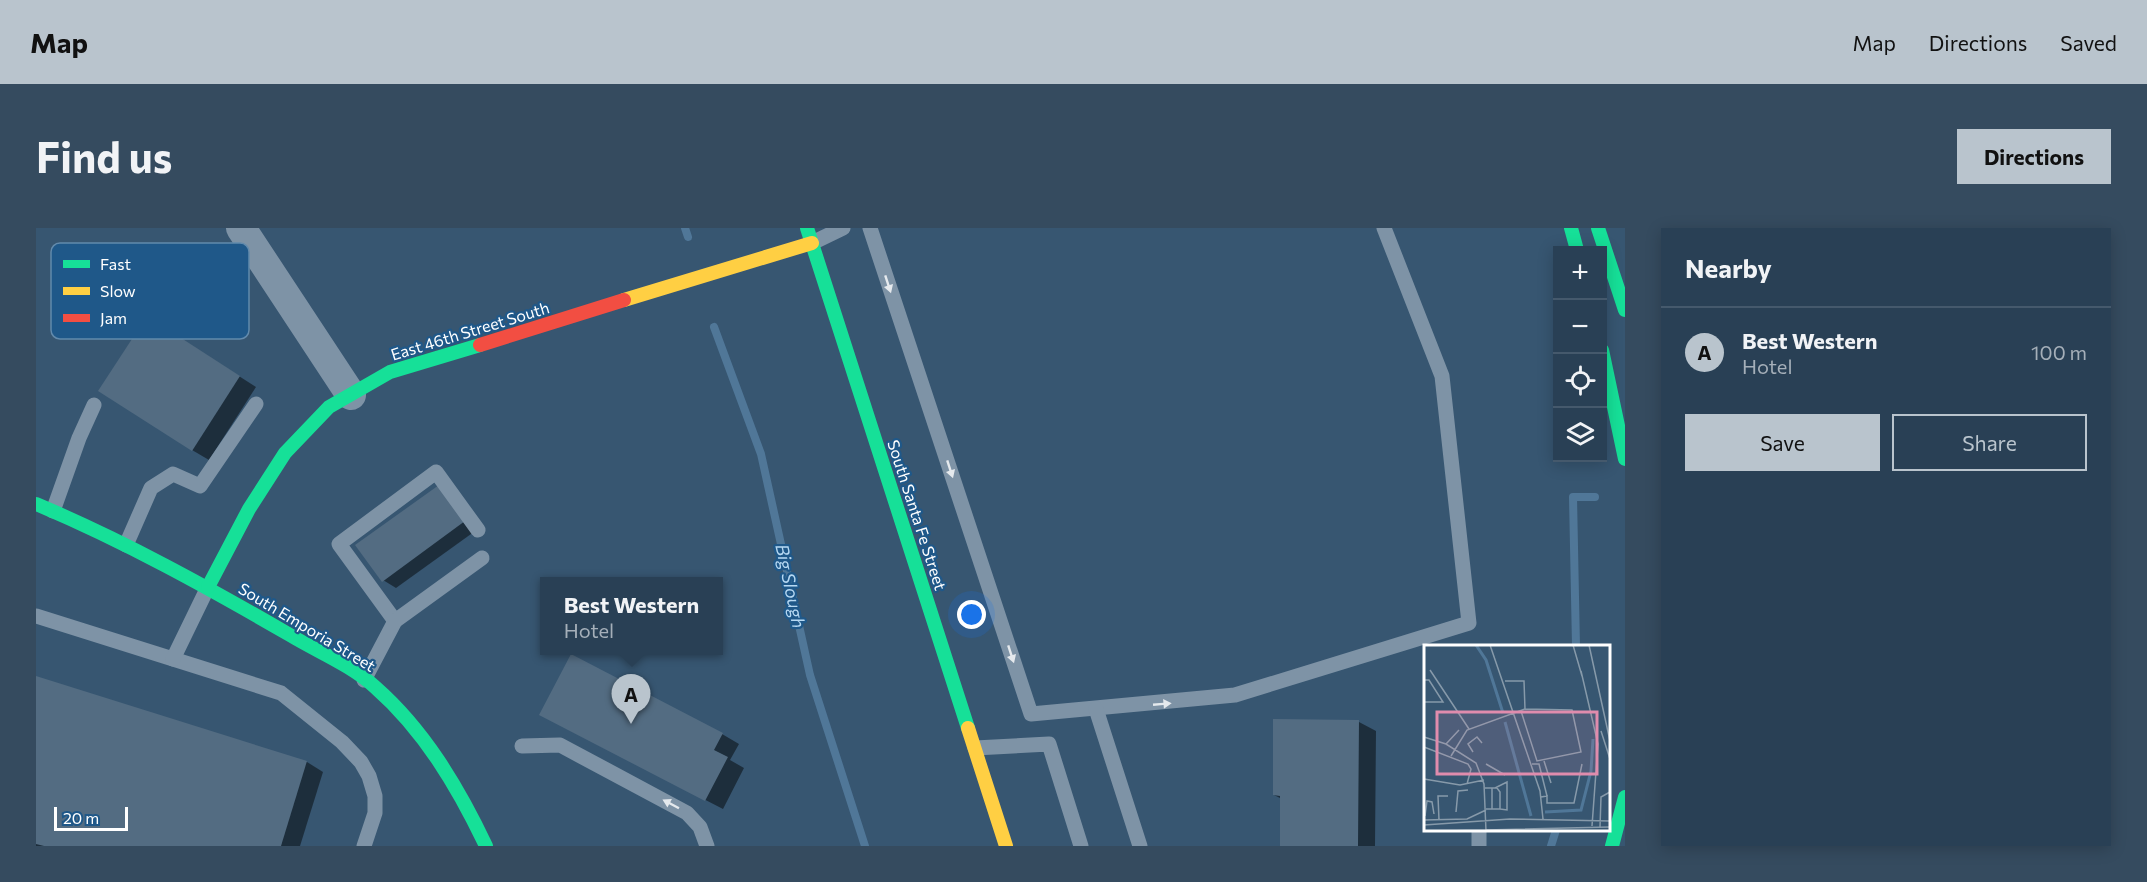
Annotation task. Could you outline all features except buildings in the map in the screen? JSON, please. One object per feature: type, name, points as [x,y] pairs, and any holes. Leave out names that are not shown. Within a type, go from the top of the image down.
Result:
[{"type":"main road","name":"South Santa Fe Street","points":[[807,228],[1006,846]]},
{"type":"main road","points":[[1571,228],[1576,246]]},
{"type":"main road","points":[[1598,228],[1625,310]]},
{"type":"main road","name":"East 46th Street South","points":[[208,587],[249,509],[285,453],[329,408],[390,372],[812,243]]},
{"type":"main road","points":[[1603,354],[1625,459]]},
{"type":"main road","points":[[36,504],[126,545],[208,587]]},
{"type":"main road","name":"South Emporia Street","points":[[208,587],[374,685],[423,736],[466,803],[486,846]]},
{"type":"main road","points":[[1612,846],[1625,796]]},
{"type":"street","points":[[241,228],[351,395]]},
{"type":"lane","points":[[812,243],[843,228]]},
{"type":"lane","points":[[870,228],[1031,714],[1235,696],[1469,622],[1442,376],[1384,228]]},
{"type":"lane","points":[[126,545],[151,488],[173,474],[200,486],[256,404]]},
{"type":"lane","points":[[54,511],[79,438],[94,405]]},
{"type":"lane","points":[[395,621],[339,543],[436,472],[478,530]]},
{"type":"lane","points":[[364,680],[395,621],[482,558]]},
{"type":"lane","points":[[173,659],[208,587]]},
{"type":"lane","points":[[36,616],[281,693],[342,742],[362,762],[375,796],[375,813],[363,846]]},
{"type":"lane","points":[[1096,710],[1140,846]]},
{"type":"lane","points":[[975,748],[1049,744],[1081,846]]},
{"type":"lane","points":[[522,746],[560,746],[687,813],[700,827],[708,846]]},
{"type":"waterway","name":"Big Slough","points":[[685,228],[688,237]]},
{"type":"waterway","name":"Big Slough","points":[[714,327],[761,454],[810,675],[865,846]]},
{"type":"waterway","points":[[1576,645],[1573,497],[1595,497]]},
{"type":"waterway","points":[[1551,846],[1556,831]]},
{"type":"traffic: fast","points":[[807,228],[968,728]]},
{"type":"traffic: fast","points":[[1571,228],[1576,246]]},
{"type":"traffic: fast","points":[[1598,228],[1625,310]]},
{"type":"traffic: fast","points":[[208,587],[249,509],[285,453],[329,407],[390,372],[480,345]]},
{"type":"traffic: fast","points":[[1603,354],[1625,459]]},
{"type":"traffic: fast","points":[[36,504],[165,565],[366,679],[393,704],[438,760],[464,802],[486,846]]},
{"type":"traffic: fast","points":[[1612,846],[1625,797]]},
{"type":"traffic: slow","points":[[624,300],[812,243]]},
{"type":"traffic: slow","points":[[968,728],[1006,846]]},
{"type":"traffic: jam","points":[[480,345],[624,300]]},
{"type":"place","name":"Best Western","points":[[631,724]]}]
